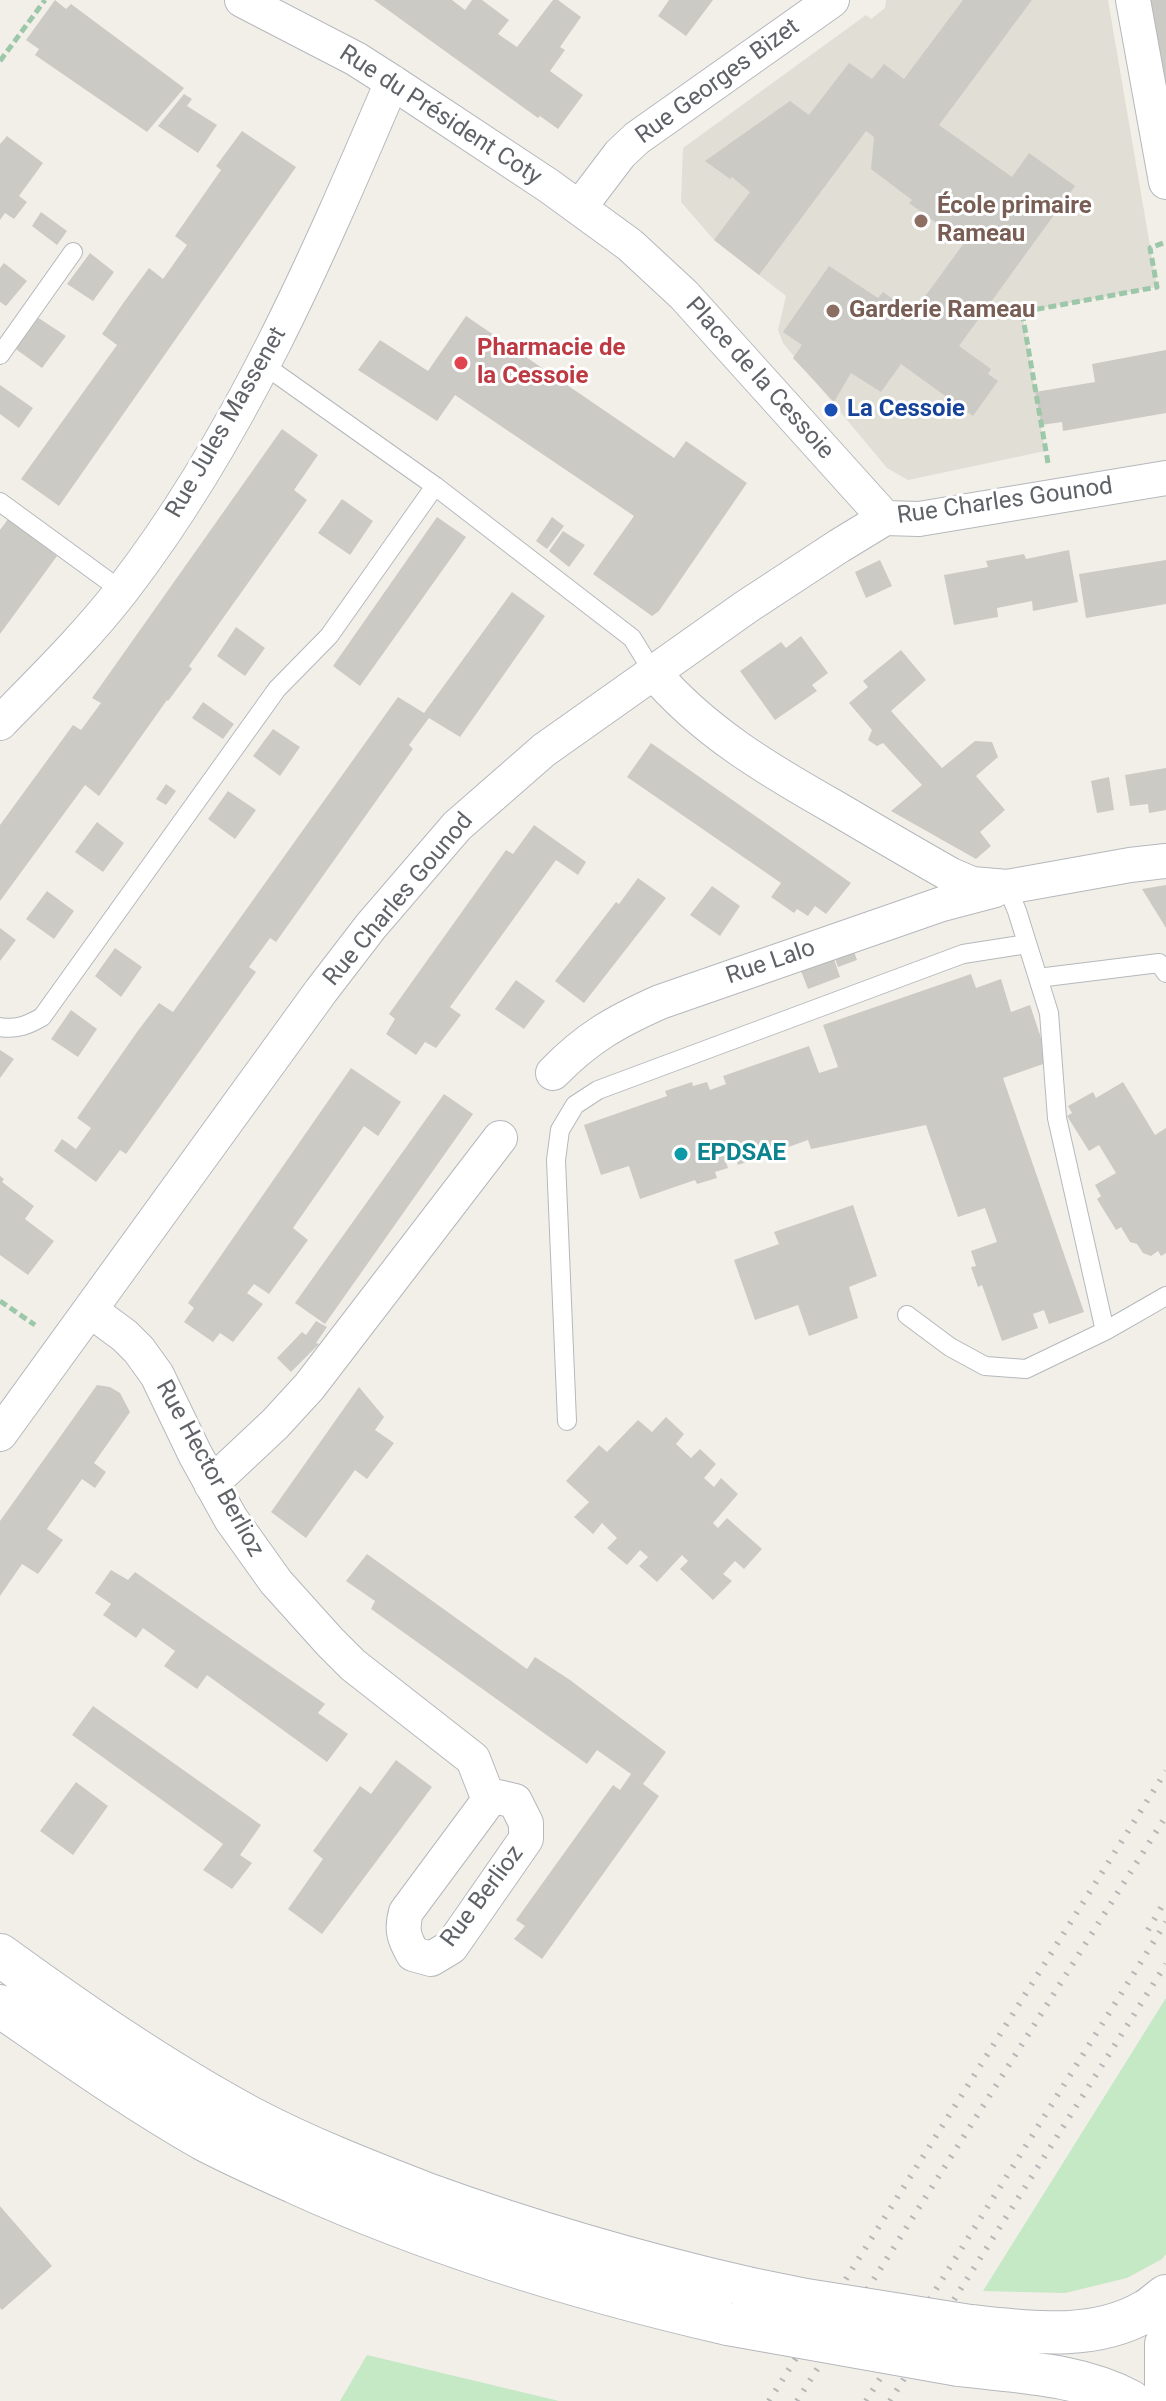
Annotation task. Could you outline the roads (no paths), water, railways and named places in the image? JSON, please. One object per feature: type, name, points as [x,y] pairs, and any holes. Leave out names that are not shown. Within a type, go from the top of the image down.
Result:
[{"type":"street","name":"Rue du Président Coty","points":[[242,0],[356,59],[630,245]]},
{"type":"street","name":"Rue Georges Bizet","points":[[579,208],[620,154],[637,138],[832,0]]},
{"type":"street","points":[[1133,0],[1166,182]]},
{"type":"street","name":"Rue Jules Massenet","points":[[0,723],[69,653],[122,591],[204,469],[264,365],[392,82]]},
{"type":"street","name":"Place de la Cessoie","points":[[630,245],[684,295],[885,518]]},
{"type":"street","name":"Rue Charles Gounod","points":[[0,1434],[321,991],[457,826],[544,750],[746,607],[885,518],[919,519],[1166,478]]},
{"type":"street","name":"Rue Lalo","points":[[653,672],[704,724],[795,785],[951,875],[972,884],[1007,887]]},
{"type":"street","name":"Rue Lalo","points":[[553,1073],[595,1035],[660,1002],[942,904],[1007,887],[1166,861]]},
{"type":"street","points":[[211,1484],[309,1387],[500,1138]]},
{"type":"street","name":"Rue Hector Berlioz","points":[[90,1310],[125,1336],[157,1375],[211,1484],[249,1547],[301,1612],[353,1665],[473,1759],[489,1800]]},
{"type":"street","points":[[0,1955],[57,1997],[251,2118],[375,2174],[508,2222],[674,2271],[738,2306]]},
{"type":"street","points":[[0,2006],[168,2119],[246,2160],[396,2225],[529,2270],[665,2309],[738,2306],[965,2346],[1090,2384],[1130,2401]]},
{"type":"street","points":[[965,2346],[1090,2330],[1146,2311],[1166,2296]]},
{"type":"street","points":[[1166,2344],[1166,2399]]},
{"type":"lane","points":[[0,355],[73,252]]},
{"type":"lane","points":[[264,365],[435,486],[632,638],[653,672]]},
{"type":"lane","points":[[0,1027],[10,1029],[28,1025],[42,1017],[277,689],[329,636],[435,486]]},
{"type":"lane","points":[[0,502],[122,591]]},
{"type":"lane","points":[[1007,887],[1049,1013],[1057,1118],[1105,1331]]},
{"type":"lane","points":[[567,1421],[556,1160],[560,1130],[575,1105],[598,1090],[963,954],[1027,944]]},
{"type":"lane","points":[[1038,978],[1159,963],[1166,973]]},
{"type":"lane","points":[[907,1315],[950,1347],[985,1366],[1026,1369],[1105,1331],[1166,1296]]},
{"type":"railway","points":[[769,2401],[1166,1771]]},
{"type":"railway","points":[[797,2401],[1166,1816]]},
{"type":"railway","points":[[1148,1930],[1166,1899]]},
{"type":"railway","points":[[866,2401],[1166,1922]]},
{"type":"railway","points":[[890,2401],[1166,1964]]},
{"type":"place","name":"École primaire Rameau","points":[[921,221]]},
{"type":"place","name":"Garderie Rameau","points":[[833,311]]},
{"type":"place","name":"Pharmacie de la Cessoie","points":[[461,363]]},
{"type":"place","name":"La Cessoie","points":[[831,410]]},
{"type":"place","name":"EPDSAE","points":[[681,1154]]}]
